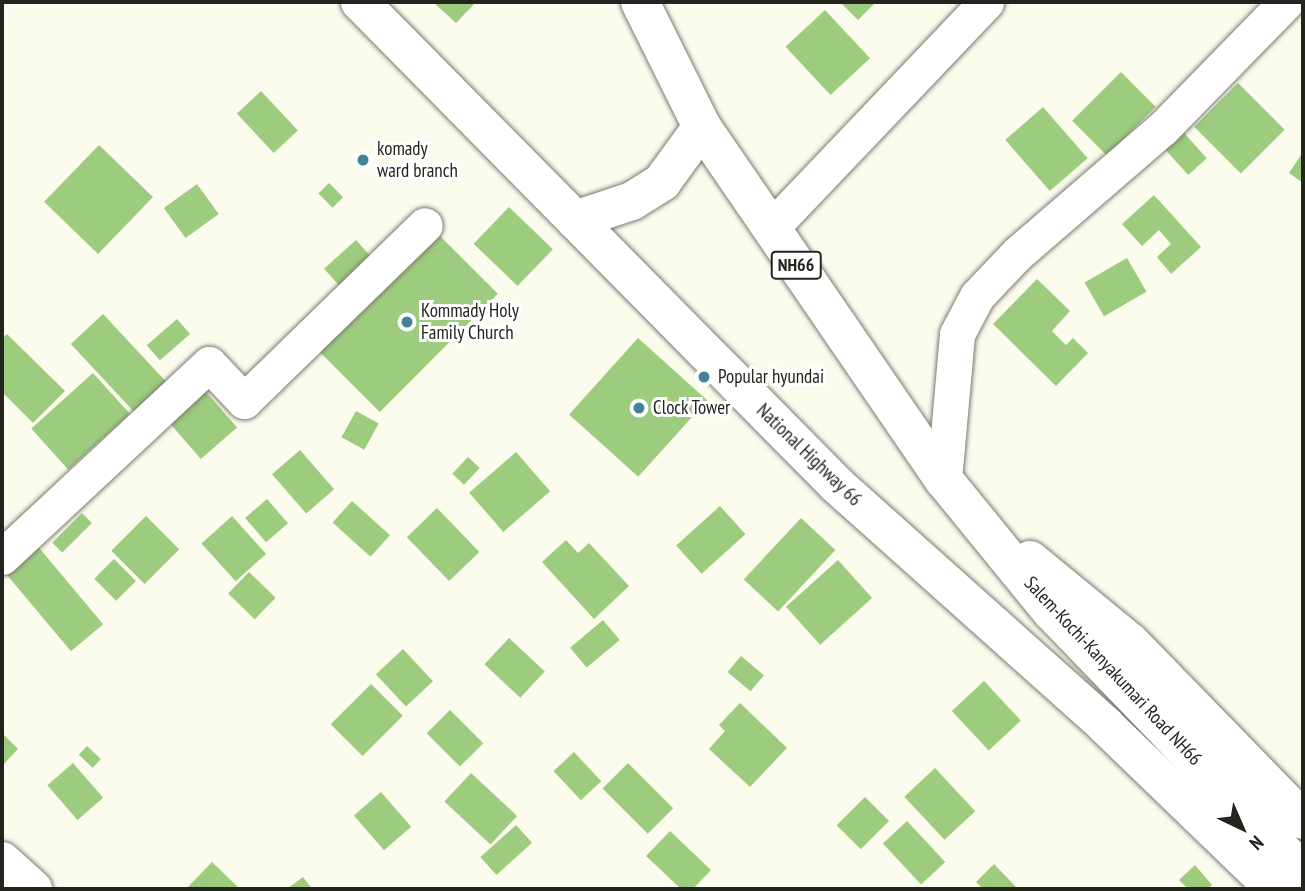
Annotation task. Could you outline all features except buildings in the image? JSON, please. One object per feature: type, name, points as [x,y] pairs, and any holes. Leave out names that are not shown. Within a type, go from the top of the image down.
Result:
[{"type":"main road","name":"National Highway 66","points":[[360,2],[837,485],[1105,725],[1275,889]]},
{"type":"main road","name":"Salem-Kochi-Kanyakumari Road NH66","points":[[640,2],[702,127],[944,480],[975,514],[1051,611],[1303,872]]},
{"type":"main road","points":[[575,220],[632,201],[662,182],[702,127]]},
{"type":"main road","name":"NH66","points":[[975,514],[1130,642],[1303,820]]},
{"type":"main road","points":[[2,861],[33,889]]},
{"type":"street","points":[[771,228],[986,2]]},
{"type":"street","points":[[944,480],[957,334],[977,296],[1018,253],[1163,128],[1286,2]]},
{"type":"street","points":[[2,557],[209,364],[244,401],[425,225]]},
{"type":"place","name":"komady ward branch","points":[[363,160]]},
{"type":"place","name":"Kommady Holy Family Church","points":[[407,322]]},
{"type":"place","name":"Popular hyundai","points":[[704,377]]},
{"type":"place","name":"Clock Tower","points":[[639,408]]}]
